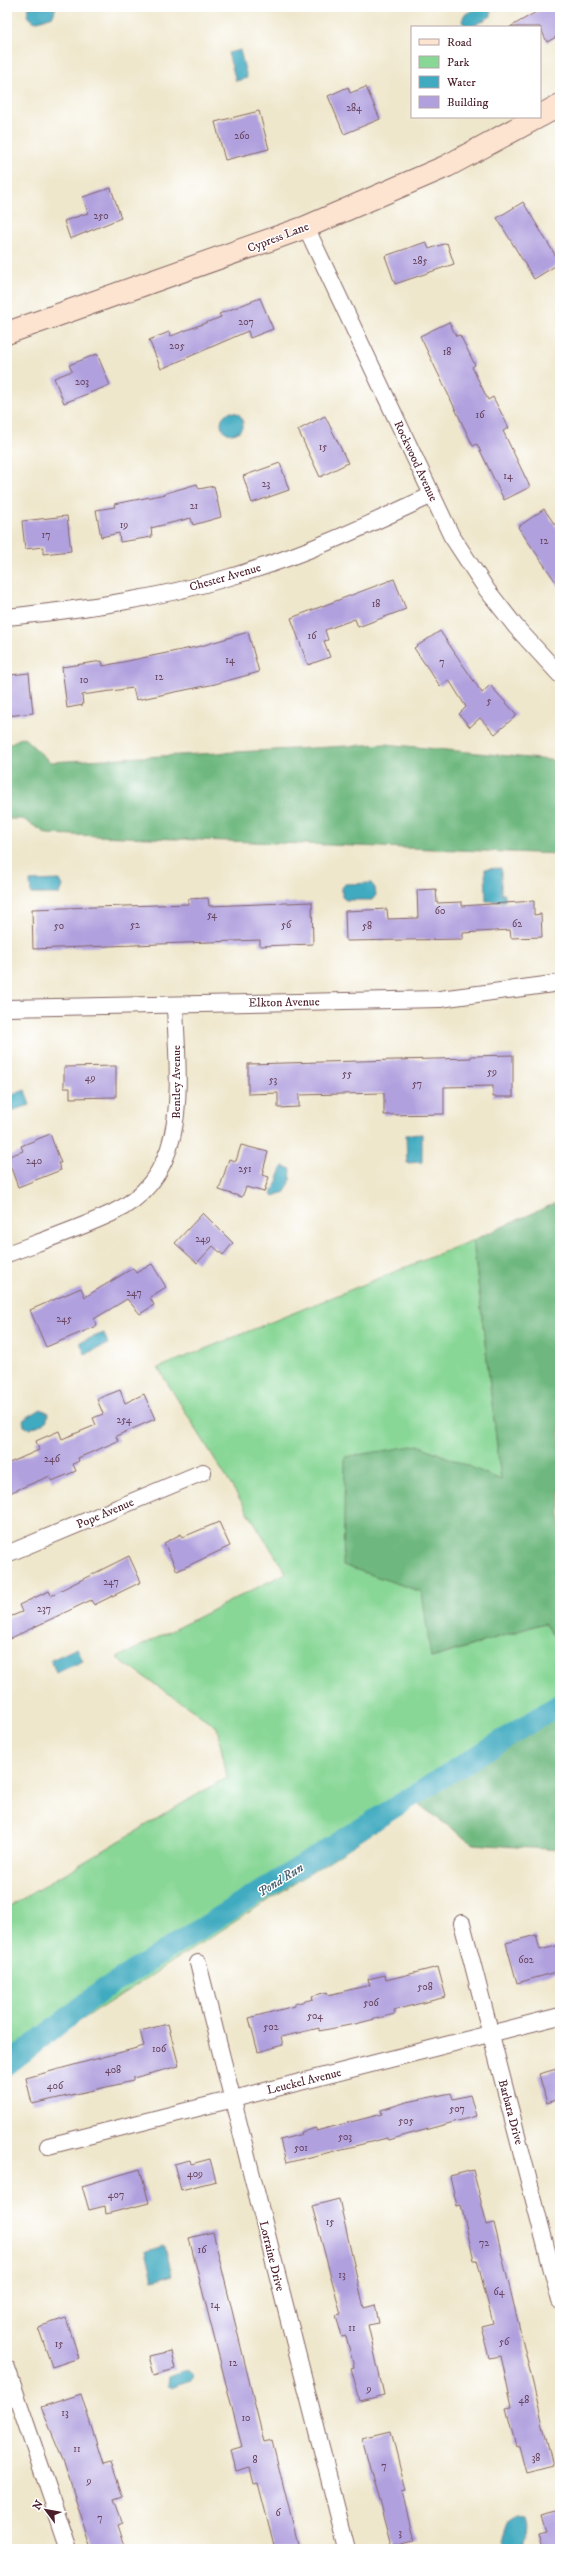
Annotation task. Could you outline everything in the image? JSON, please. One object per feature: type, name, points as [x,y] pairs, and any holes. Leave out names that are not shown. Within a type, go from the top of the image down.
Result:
[{"type":"street","name":"Cypress Lane","points":[[541,115],[560,105]]},
{"type":"street","name":"Cypress Lane","points":[[7,333],[306,227],[447,166],[535,118]]},
{"type":"street","name":"Rockwood Avenue","points":[[306,227],[451,534],[487,590],[516,627],[560,675]]},
{"type":"street","name":"Chester Avenue","points":[[7,617],[98,607],[164,594],[230,578],[325,544],[432,495]]},
{"type":"street","name":"Elkton Avenue","points":[[7,1008],[440,999],[560,983]]},
{"type":"street","name":"Bentley Avenue","points":[[7,1254],[113,1213],[132,1201],[148,1186],[162,1167],[172,1145],[177,1121],[175,1005]]},
{"type":"street","name":"Pope Avenue","points":[[7,1554],[203,1472]]},
{"type":"street","name":"Barbara Drive","points":[[462,1924],[560,2301]]},
{"type":"street","name":"Lorraine Drive","points":[[198,1963],[347,2549]]},
{"type":"street","name":"Leuckel Avenue","points":[[48,2146],[560,2016]]},
{"type":"street","points":[[7,2368],[69,2549]]},
{"type":"green space","points":[[23,737],[50,762],[385,744],[560,761],[560,854],[47,834],[23,819],[7,819],[7,745]]},
{"type":"green space","points":[[560,1201],[560,1645],[544,1623],[431,1658],[422,1592],[343,1565],[345,1457],[418,1445],[501,1480],[473,1240]]},
{"type":"green space","points":[[473,1240],[501,1480],[418,1445],[343,1565],[422,1592],[432,1658],[544,1623],[560,1645],[560,1715],[418,1804],[7,2068],[7,1908],[227,1777],[217,1727],[117,1658],[286,1573],[158,1368]]},
{"type":"green space","points":[[560,1715],[560,1850],[473,1844],[418,1804]]},
{"type":"water","points":[[29,7],[56,7],[53,16],[35,22],[27,16]]},
{"type":"water","points":[[478,7],[491,7],[491,16],[474,26],[464,25],[462,21],[464,15]]},
{"type":"water","points":[[240,50],[247,78],[236,81],[228,53]]},
{"type":"water","points":[[232,412],[240,415],[243,423],[240,431],[232,434],[224,431],[221,423],[224,415]]},
{"type":"water","points":[[501,868],[501,894],[505,894],[505,901],[486,901],[485,869]]},
{"type":"water","points":[[60,880],[63,886],[60,894],[31,894],[30,881]]},
{"type":"water","points":[[371,883],[375,888],[376,895],[372,900],[346,900],[342,897],[342,888],[345,884]]},
{"type":"water","points":[[25,1090],[30,1105],[7,1112],[7,1097]]},
{"type":"water","points":[[422,1134],[422,1162],[407,1163],[406,1135]]},
{"type":"water","points":[[283,1166],[291,1169],[290,1182],[285,1192],[274,1196],[272,1194]]},
{"type":"water","points":[[104,1333],[108,1344],[85,1354],[80,1342]]},
{"type":"water","points":[[41,1409],[49,1413],[46,1422],[30,1429],[24,1426],[23,1420]]},
{"type":"water","points":[[77,1648],[83,1661],[56,1673],[51,1660]]},
{"type":"water","points":[[165,2246],[172,2275],[153,2280],[146,2251]]},
{"type":"water","points":[[187,2370],[194,2375],[192,2381],[173,2387],[167,2385],[168,2376]]},
{"type":"water","points":[[518,2514],[526,2515],[528,2522],[526,2537],[519,2548],[510,2549],[504,2539],[511,2519]]},
{"type":"building","points":[[545,7],[560,7],[560,35],[547,42],[541,26],[512,26]]},
{"type":"building","points":[[348,87],[350,93],[366,87],[380,119],[344,134],[328,96]]},
{"type":"building","points":[[259,111],[269,149],[225,160],[215,122]]},
{"type":"building","points":[[111,188],[121,218],[70,239],[64,221],[88,213],[83,197]]},
{"type":"building","points":[[523,202],[560,263],[534,279],[497,218]]},
{"type":"building","points":[[426,242],[429,249],[447,243],[454,264],[395,284],[385,256]]},
{"type":"building","points":[[260,298],[273,329],[250,338],[248,331],[161,369],[149,340],[169,332],[171,336],[221,317],[219,314]]},
{"type":"building","points":[[449,322],[456,336],[460,335],[475,365],[472,367],[488,400],[493,397],[509,428],[503,431],[530,487],[504,500],[477,444],[473,446],[420,336]]},
{"type":"building","points":[[97,354],[110,385],[64,403],[54,378],[72,371],[69,365]]},
{"type":"building","points":[[325,416],[348,463],[320,477],[298,430]]},
{"type":"building","points":[[280,463],[289,490],[252,503],[243,476]]},
{"type":"building","points":[[197,484],[199,489],[214,486],[221,517],[193,525],[191,518],[151,528],[152,537],[120,542],[119,533],[101,537],[96,510],[115,507],[114,504],[166,494]]},
{"type":"building","points":[[544,509],[560,532],[560,588],[518,527]]},
{"type":"building","points":[[67,516],[71,551],[43,554],[43,547],[25,549],[22,521]]},
{"type":"building","points":[[394,579],[406,609],[358,627],[355,619],[325,630],[328,640],[324,641],[330,657],[308,665],[291,618]]},
{"type":"building","points":[[440,631],[482,693],[490,685],[517,715],[495,734],[480,718],[470,727],[459,714],[466,707],[449,680],[440,686],[414,648]]},
{"type":"building","points":[[248,632],[259,672],[215,684],[136,700],[133,688],[82,695],[83,705],[67,708],[62,667],[102,661],[103,666],[201,646]]},
{"type":"building","points":[[29,673],[33,713],[7,716],[7,683],[11,682],[10,675]]},
{"type":"building","points":[[436,889],[437,903],[462,902],[462,906],[534,901],[534,915],[541,914],[542,937],[511,938],[510,930],[463,933],[463,939],[346,941],[345,911],[387,909],[388,919],[418,918],[417,890]]},
{"type":"building","points":[[208,898],[209,906],[312,902],[313,944],[260,946],[260,940],[33,949],[32,909],[188,904],[188,899]]},
{"type":"building","points":[[513,1055],[513,1097],[493,1097],[493,1086],[444,1087],[444,1114],[384,1115],[384,1093],[299,1095],[299,1107],[278,1108],[278,1093],[248,1094],[248,1064],[471,1058],[471,1056]]},
{"type":"building","points":[[116,1066],[116,1097],[70,1098],[70,1088],[64,1088],[64,1067]]},
{"type":"building","points":[[50,1134],[61,1163],[58,1163],[61,1170],[18,1187],[7,1157],[23,1151],[21,1146]]},
{"type":"building","points":[[241,1145],[268,1152],[262,1175],[269,1177],[264,1192],[246,1187],[242,1197],[219,1190],[229,1159],[236,1161]]},
{"type":"building","points":[[203,1213],[233,1243],[223,1255],[213,1246],[197,1263],[175,1243]]},
{"type":"building","points":[[152,1264],[166,1287],[150,1297],[154,1305],[140,1314],[127,1299],[94,1319],[97,1326],[46,1347],[30,1310],[81,1288],[85,1297],[133,1268],[136,1273]]},
{"type":"building","points":[[120,1390],[125,1403],[144,1394],[155,1419],[116,1436],[118,1441],[78,1458],[79,1461],[73,1464],[76,1471],[52,1481],[50,1476],[7,1494],[7,1464],[39,1450],[36,1441],[59,1431],[62,1439],[96,1425],[93,1418],[103,1414],[97,1399]]},
{"type":"building","points":[[219,1522],[230,1546],[177,1571],[164,1543],[181,1534],[183,1537]]},
{"type":"building","points":[[129,1556],[141,1582],[94,1605],[91,1600],[7,1640],[7,1618],[22,1612],[19,1605],[49,1591],[51,1595]]},
{"type":"building","points":[[536,1935],[540,1950],[560,1945],[560,1971],[517,1983],[506,1943]]},
{"type":"building","points":[[438,1967],[446,1997],[394,2010],[395,2014],[355,2024],[319,2031],[319,2028],[281,2037],[283,2045],[258,2052],[249,2018],[294,2006],[294,2004],[313,1999],[312,1996],[327,1992],[328,1995],[370,1985],[368,1979],[385,1975],[386,1980]]},
{"type":"building","points":[[168,2024],[179,2066],[133,2078],[133,2081],[32,2104],[26,2078],[144,2046],[140,2031]]},
{"type":"building","points":[[560,2068],[560,2099],[547,2103],[539,2074]]},
{"type":"building","points":[[451,2093],[453,2099],[470,2095],[476,2116],[388,2140],[387,2138],[286,2163],[280,2140],[302,2134],[301,2132],[316,2128],[316,2131],[382,2114],[381,2110],[407,2102]]},
{"type":"building","points":[[210,2159],[216,2181],[181,2190],[174,2164],[190,2160],[191,2164]]},
{"type":"building","points":[[140,2169],[149,2203],[106,2214],[105,2206],[89,2210],[82,2186]]},
{"type":"building","points":[[473,2170],[487,2225],[494,2223],[553,2466],[526,2473],[519,2446],[516,2447],[506,2408],[512,2407],[501,2356],[489,2358],[481,2326],[493,2323],[477,2260],[474,2260],[461,2205],[457,2206],[450,2176]]},
{"type":"building","points":[[339,2199],[364,2308],[375,2305],[379,2323],[368,2325],[384,2395],[360,2401],[351,2368],[354,2367],[346,2336],[342,2337],[336,2315],[341,2314],[312,2206]]},
{"type":"building","points":[[213,2232],[264,2442],[272,2440],[299,2549],[275,2549],[258,2483],[254,2484],[250,2468],[236,2472],[231,2450],[242,2447],[189,2238]]},
{"type":"building","points":[[66,2318],[79,2358],[52,2367],[38,2327]]},
{"type":"building","points":[[171,2351],[175,2369],[154,2375],[149,2356]]},
{"type":"building","points":[[81,2394],[103,2464],[111,2462],[123,2497],[114,2500],[122,2522],[117,2524],[125,2549],[92,2549],[62,2457],[41,2407]]},
{"type":"building","points":[[391,2431],[406,2491],[402,2492],[414,2540],[391,2546],[362,2438]]},
{"type":"building","points":[[560,2509],[560,2549],[542,2549],[538,2534],[546,2532],[541,2514]]},
{"type":"waterway","name":"Pond Run","points":[[7,2065],[104,1989],[560,1704]]}]
